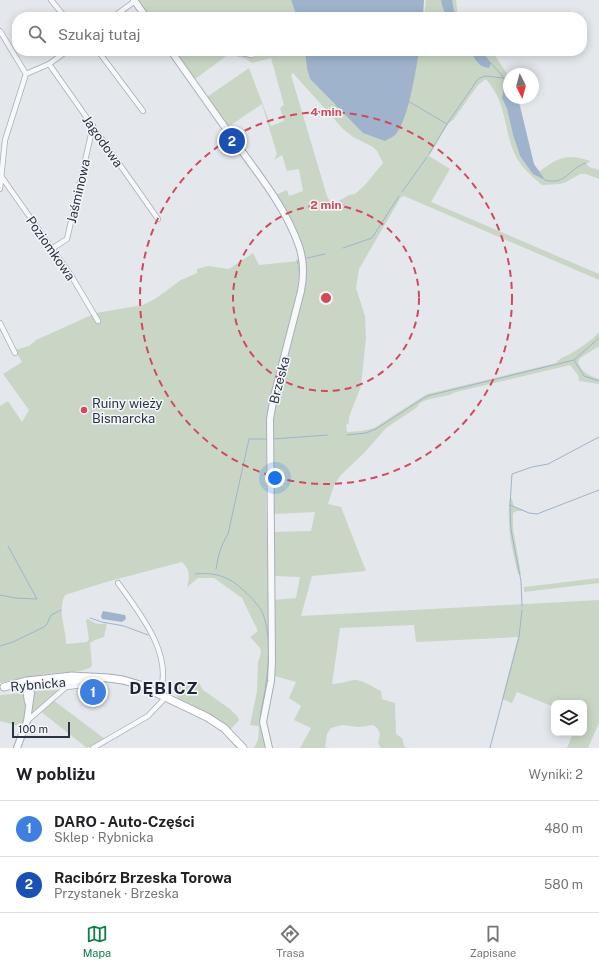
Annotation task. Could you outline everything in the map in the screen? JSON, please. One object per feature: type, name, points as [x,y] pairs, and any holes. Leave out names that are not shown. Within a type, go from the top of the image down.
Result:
[{"type":"main road","name":"Rybnicka","points":[[2,687],[72,676],[123,680],[140,685],[195,710],[220,725],[243,748]]},
{"type":"street","points":[[51,0],[61,12]]},
{"type":"street","points":[[119,12],[135,0],[143,12]]},
{"type":"street","points":[[0,32],[12,51]]},
{"type":"street","points":[[15,56],[26,74]]},
{"type":"street","points":[[0,189],[5,140],[26,74],[49,64],[60,56]]},
{"type":"street","points":[[102,56],[143,111]]},
{"type":"street","name":"Brzeska","points":[[175,56],[272,195],[293,232],[299,247],[303,264],[301,291],[274,396],[270,420],[272,661],[271,681],[263,722],[270,747]]},
{"type":"street","name":"Jagodowa","points":[[49,64],[158,219]]},
{"type":"street","name":"Jaśminowa","points":[[53,248],[67,239],[93,126]]},
{"type":"street","name":"Poziomkowa","points":[[1,176],[53,248],[98,321]]},
{"type":"street","points":[[0,323],[15,353]]},
{"type":"street","points":[[93,748],[148,716],[162,695],[164,674],[155,641],[146,622],[118,583]]},
{"type":"street","points":[[27,721],[66,687],[85,685],[84,678]]},
{"type":"street","points":[[17,748],[27,721],[29,704],[28,684]]},
{"type":"green space","points":[[137,0],[291,0],[295,12],[145,12]]},
{"type":"green space","points":[[426,0],[456,0],[457,12],[425,12]]},
{"type":"green space","points":[[178,56],[226,56],[195,79]]},
{"type":"green space","points":[[236,56],[306,56],[310,79],[335,105],[408,101],[411,94],[418,56],[473,56],[480,65],[489,68],[486,56],[495,56],[503,68],[503,104],[505,104],[507,109],[520,157],[540,171],[553,162],[570,157],[590,161],[586,163],[589,167],[599,170],[599,179],[586,174],[580,174],[560,184],[542,185],[520,164],[514,153],[499,100],[486,79],[478,85],[454,119],[448,124],[429,156],[450,169],[431,202],[599,274],[599,280],[404,196],[401,197],[359,269],[356,288],[365,316],[366,338],[361,386],[349,417],[349,423],[346,425],[347,432],[362,431],[374,428],[427,394],[556,363],[585,344],[599,332],[599,346],[580,358],[578,363],[586,373],[599,379],[599,384],[579,381],[578,375],[570,365],[426,400],[386,428],[365,452],[341,475],[334,485],[328,504],[341,507],[366,571],[312,576],[301,616],[599,600],[599,723],[588,748],[567,748],[572,736],[587,736],[587,700],[551,700],[551,706],[517,692],[512,703],[502,699],[518,637],[416,642],[414,625],[340,628],[332,684],[357,680],[381,691],[382,699],[395,703],[396,734],[402,738],[405,748],[381,748],[378,743],[380,734],[377,728],[373,725],[359,727],[342,725],[331,728],[327,734],[325,748],[300,748],[311,728],[294,720],[301,706],[289,698],[296,682],[275,676],[274,600],[296,598],[300,577],[274,576],[274,532],[311,531],[315,512],[273,514],[272,436],[275,401],[302,302],[306,268],[304,256],[275,195],[287,190],[289,196],[303,191],[299,169],[287,171],[282,155],[274,160],[277,154],[262,104],[228,127],[207,97],[249,68],[271,126],[284,121],[280,108],[284,105],[271,58],[252,63],[246,59]],"holes":[[[293,73],[343,129],[353,137],[373,147],[377,151],[383,163],[365,185],[355,194],[349,195],[332,205],[327,196],[291,75]]]},
{"type":"green space","points":[[253,253],[259,265],[299,261],[299,278],[296,301],[273,384],[267,423],[266,500],[270,649],[269,682],[261,714],[266,748],[254,748],[258,740],[259,726],[250,725],[257,691],[258,662],[261,653],[260,648],[250,637],[258,631],[242,598],[214,578],[198,578],[187,587],[189,573],[187,567],[182,562],[106,582],[65,595],[62,613],[66,644],[87,642],[89,639],[86,620],[88,619],[97,624],[107,623],[104,637],[90,643],[92,665],[90,668],[80,671],[44,674],[0,683],[0,406],[8,401],[22,422],[29,410],[3,374],[22,362],[15,350],[29,346],[36,340],[96,313],[143,305],[155,299],[181,280],[197,273],[197,269],[208,266],[229,269]]},
{"type":"green space","points":[[510,498],[512,499],[514,507],[525,511],[517,511],[513,513],[513,528],[521,574],[518,574],[510,536]]},
{"type":"green space","points":[[599,578],[599,583],[524,592],[524,587]]},
{"type":"green space","points":[[198,681],[203,690],[230,709],[237,716],[239,720],[231,729],[214,717],[178,699],[172,683]]},
{"type":"green space","points":[[59,690],[31,716],[30,711],[33,693],[35,691]]},
{"type":"green space","points":[[22,693],[25,695],[26,711],[23,727],[0,721],[0,695]]},
{"type":"green space","points":[[53,700],[105,739],[87,748],[40,711]]},
{"type":"water","points":[[291,0],[424,0],[423,12],[295,12]]},
{"type":"water","points":[[441,0],[452,0],[454,12],[444,12]]},
{"type":"water","points":[[306,56],[418,56],[414,82],[404,119],[395,135],[385,141],[363,133],[310,79]]},
{"type":"water","points":[[473,56],[486,56],[491,63],[489,68],[486,68],[480,65]]},
{"type":"water","points":[[505,104],[519,104],[534,164],[545,180],[533,174],[520,156]]},
{"type":"water","points":[[103,611],[125,615],[126,619],[122,622],[102,619],[101,616]]},
{"type":"waterway","points":[[491,63],[503,77]]},
{"type":"waterway","points":[[429,154],[447,124],[478,79],[485,76],[503,78]]},
{"type":"waterway","points":[[408,101],[447,124]]},
{"type":"waterway","points":[[402,192],[427,157]]},
{"type":"waterway","points":[[545,180],[558,181],[563,179],[580,165],[586,163]]},
{"type":"waterway","points":[[343,248],[372,238],[399,196]]},
{"type":"waterway","points":[[307,258],[325,254]]},
{"type":"waterway","points":[[297,260],[298,264]]},
{"type":"waterway","points":[[300,272],[300,277]]},
{"type":"waterway","points":[[599,338],[574,360],[584,376],[599,381]]},
{"type":"waterway","points":[[347,435],[366,433],[376,429],[427,396],[574,360]]},
{"type":"waterway","points":[[273,439],[328,435]]},
{"type":"waterway","points":[[510,505],[512,474],[532,467],[548,464],[599,437]]},
{"type":"waterway","points":[[216,569],[223,542],[228,534],[249,439],[266,439]]},
{"type":"waterway","points":[[522,606],[521,581],[511,530],[510,505],[529,513],[537,514],[599,490]]},
{"type":"waterway","points":[[0,595],[15,598],[37,599],[8,546]]},
{"type":"waterway","points":[[195,574],[215,574],[226,578],[250,596],[261,610],[268,636],[268,666],[260,720]]},
{"type":"waterway","points":[[0,646],[13,642],[44,627],[51,615],[61,610]]},
{"type":"waterway","points":[[490,748],[519,637],[522,610]]},
{"type":"waterway","points":[[90,618],[124,626],[148,635]]},
{"type":"place","name":"Racibórz Brzeska Torowa","points":[[232,141]]},
{"type":"place","name":"Ruiny wieży Bismarcka","points":[[84,410]]},
{"type":"place","name":"DARO - Auto-Części","points":[[93,692]]},
{"type":"district","name":"DĘBICZ","points":[[164,688]]}]
